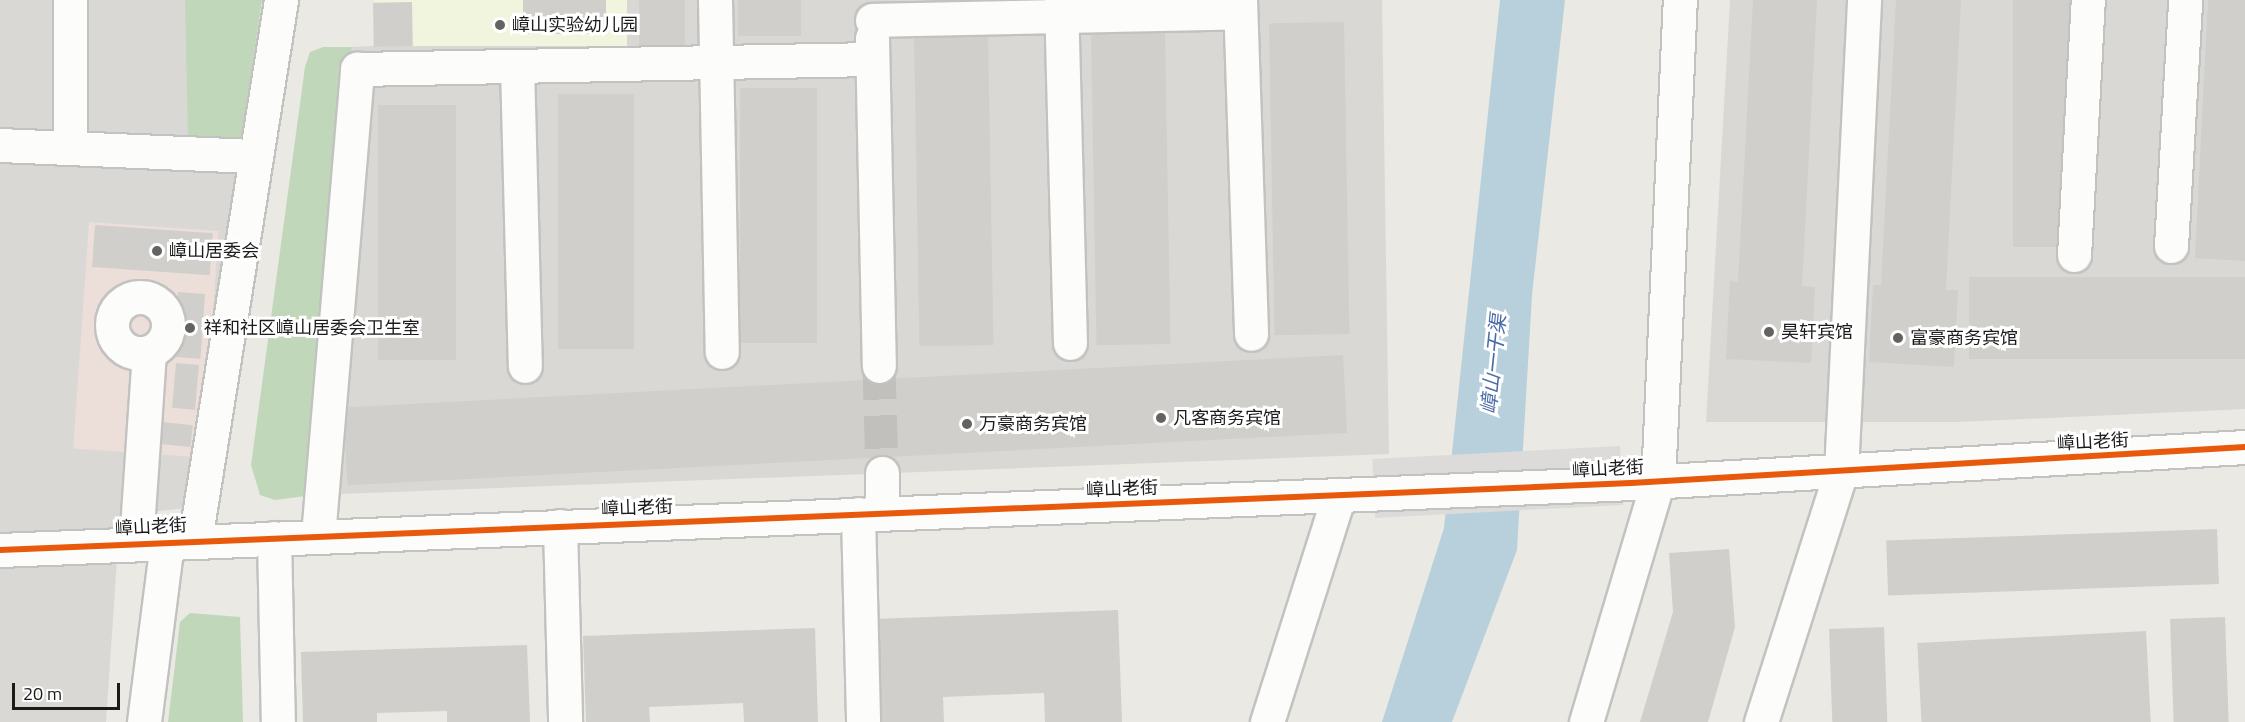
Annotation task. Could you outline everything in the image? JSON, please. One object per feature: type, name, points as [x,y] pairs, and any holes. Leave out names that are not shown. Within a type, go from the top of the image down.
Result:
[{"type":"street","points":[[70,0],[70,146]]},
{"type":"street","points":[[144,722],[166,542],[256,156],[281,0]]},
{"type":"street","points":[[715,0],[722,352]]},
{"type":"street","points":[[1586,722],[1644,482],[1680,0]]},
{"type":"street","points":[[1761,722],[1841,471],[1864,0]]},
{"type":"street","points":[[2074,255],[2088,0]]},
{"type":"street","points":[[2171,246],[2185,0]]},
{"type":"street","points":[[879,366],[871,10],[1240,6],[1251,334]]},
{"type":"street","points":[[1061,8],[1071,343]]},
{"type":"street","points":[[318,536],[357,69],[872,59]]},
{"type":"street","points":[[517,66],[525,366]]},
{"type":"street","points":[[0,146],[70,146],[256,156]]},
{"type":"street","points":[[149,352],[166,542]]},
{"type":"street","name":"嶂山老街","points":[[0,550],[1644,482],[2245,447]]},
{"type":"street","points":[[864,722],[870,514],[882,473]]},
{"type":"street","points":[[1267,722],[1339,495]]},
{"type":"street","points":[[560,526],[565,722]]},
{"type":"street","points":[[274,538],[278,722]]},
{"type":"shaded area","points":[[0,0],[262,0],[187,508],[120,515],[106,722],[0,722]]},
{"type":"shaded area","points":[[185,0],[262,0],[241,141],[188,138]]},
{"type":"shaded area","points":[[374,0],[1382,0],[1389,454],[314,495],[352,47],[374,46]]},
{"type":"shaded area","name":"嶂山实验幼儿园","points":[[374,0],[627,0],[627,46],[374,46]]},
{"type":"shaded area","points":[[1730,0],[2245,0],[2245,409],[1958,422],[1706,422]]},
{"type":"shaded area","points":[[323,47],[352,47],[314,495],[275,500],[260,495],[251,465],[305,67],[310,52]]},
{"type":"shaded area","points":[[89,222],[219,231],[203,458],[73,448]]},
{"type":"shaded area","points":[[190,613],[240,617],[243,722],[168,722],[180,622]]},
{"type":"water","name":"嶂山一干渠","points":[[1500,0],[1565,0],[1532,295],[1517,550],[1452,722],[1382,722],[1444,528]]},
{"type":"pier","points":[[1620,446],[1623,505],[1375,518],[1372,459]]},
{"type":"building","points":[[523,0],[606,0],[606,34],[523,34]]},
{"type":"building","points":[[639,0],[685,0],[685,48],[639,48]]},
{"type":"building","points":[[738,0],[801,0],[801,36],[738,36]]},
{"type":"building","points":[[1753,0],[1817,0],[1802,286],[1815,287],[1811,363],[1726,359],[1730,281],[1738,282]]},
{"type":"building","points":[[1896,0],[1961,0],[1946,290],[1958,290],[1954,367],[1869,362],[1873,285],[1881,285]]},
{"type":"building","points":[[2013,0],[2074,0],[2074,247],[2013,247]]},
{"type":"building","points":[[2208,0],[2245,0],[2245,261],[2195,258]]},
{"type":"building","points":[[412,2],[413,46],[374,47],[373,3]]},
{"type":"building","points":[[1344,22],[1349,334],[1274,335],[1269,23]]},
{"type":"building","points":[[1165,32],[1170,344],[1096,345],[1091,33]]},
{"type":"building","points":[[988,33],[993,345],[919,346],[914,34]]},
{"type":"building","points":[[740,88],[817,88],[817,343],[740,343]]},
{"type":"building","points":[[558,94],[634,94],[634,349],[558,349]]},
{"type":"building","points":[[378,105],[456,105],[456,360],[378,360]]},
{"type":"building","points":[[95,225],[213,233],[210,275],[92,267]]},
{"type":"building","points":[[1969,277],[2245,277],[2245,359],[1969,359]]},
{"type":"building","points":[[178,292],[205,294],[200,359],[173,357]]},
{"type":"building","points":[[1343,355],[1347,433],[347,485],[343,407]]},
{"type":"building","points":[[176,363],[199,365],[195,410],[172,408]]},
{"type":"building","points":[[153,421],[193,425],[190,447],[151,443]]},
{"type":"building","points":[[2217,529],[2219,584],[1888,596],[1886,541]]},
{"type":"building","points":[[1729,549],[1735,627],[1708,722],[1640,722],[1673,612],[1669,553]]},
{"type":"building","points":[[1118,610],[1122,722],[1045,722],[1044,693],[943,697],[944,722],[876,722],[872,619]]},
{"type":"building","points":[[2225,617],[2229,722],[2174,722],[2170,619]]},
{"type":"building","points":[[1884,627],[1887,722],[1832,722],[1829,629]]},
{"type":"building","points":[[815,628],[818,722],[744,722],[743,703],[649,707],[650,722],[586,722],[583,636]]},
{"type":"building","points":[[2146,631],[2151,722],[1921,722],[1917,643]]},
{"type":"building","points":[[527,645],[530,722],[447,722],[447,711],[377,713],[377,722],[303,722],[301,652]]},
{"type":"tunnel","points":[[879,366],[882,473]]},
{"type":"cycle path","points":[[0,550],[1631,483],[2245,447]]},
{"type":"place","name":"嶂山实验幼儿园","points":[[500,25]]},
{"type":"place","name":"嶂山居委会","points":[[157,251]]},
{"type":"place","name":"祥和社区嶂山居委会卫生室","points":[[190,328]]},
{"type":"place","name":"昊轩宾馆","points":[[1769,332]]},
{"type":"place","name":"富豪商务宾馆","points":[[1898,338]]},
{"type":"place","name":"凡客商务宾馆","points":[[1161,418]]},
{"type":"place","name":"万豪商务宾馆","points":[[967,424]]}]
